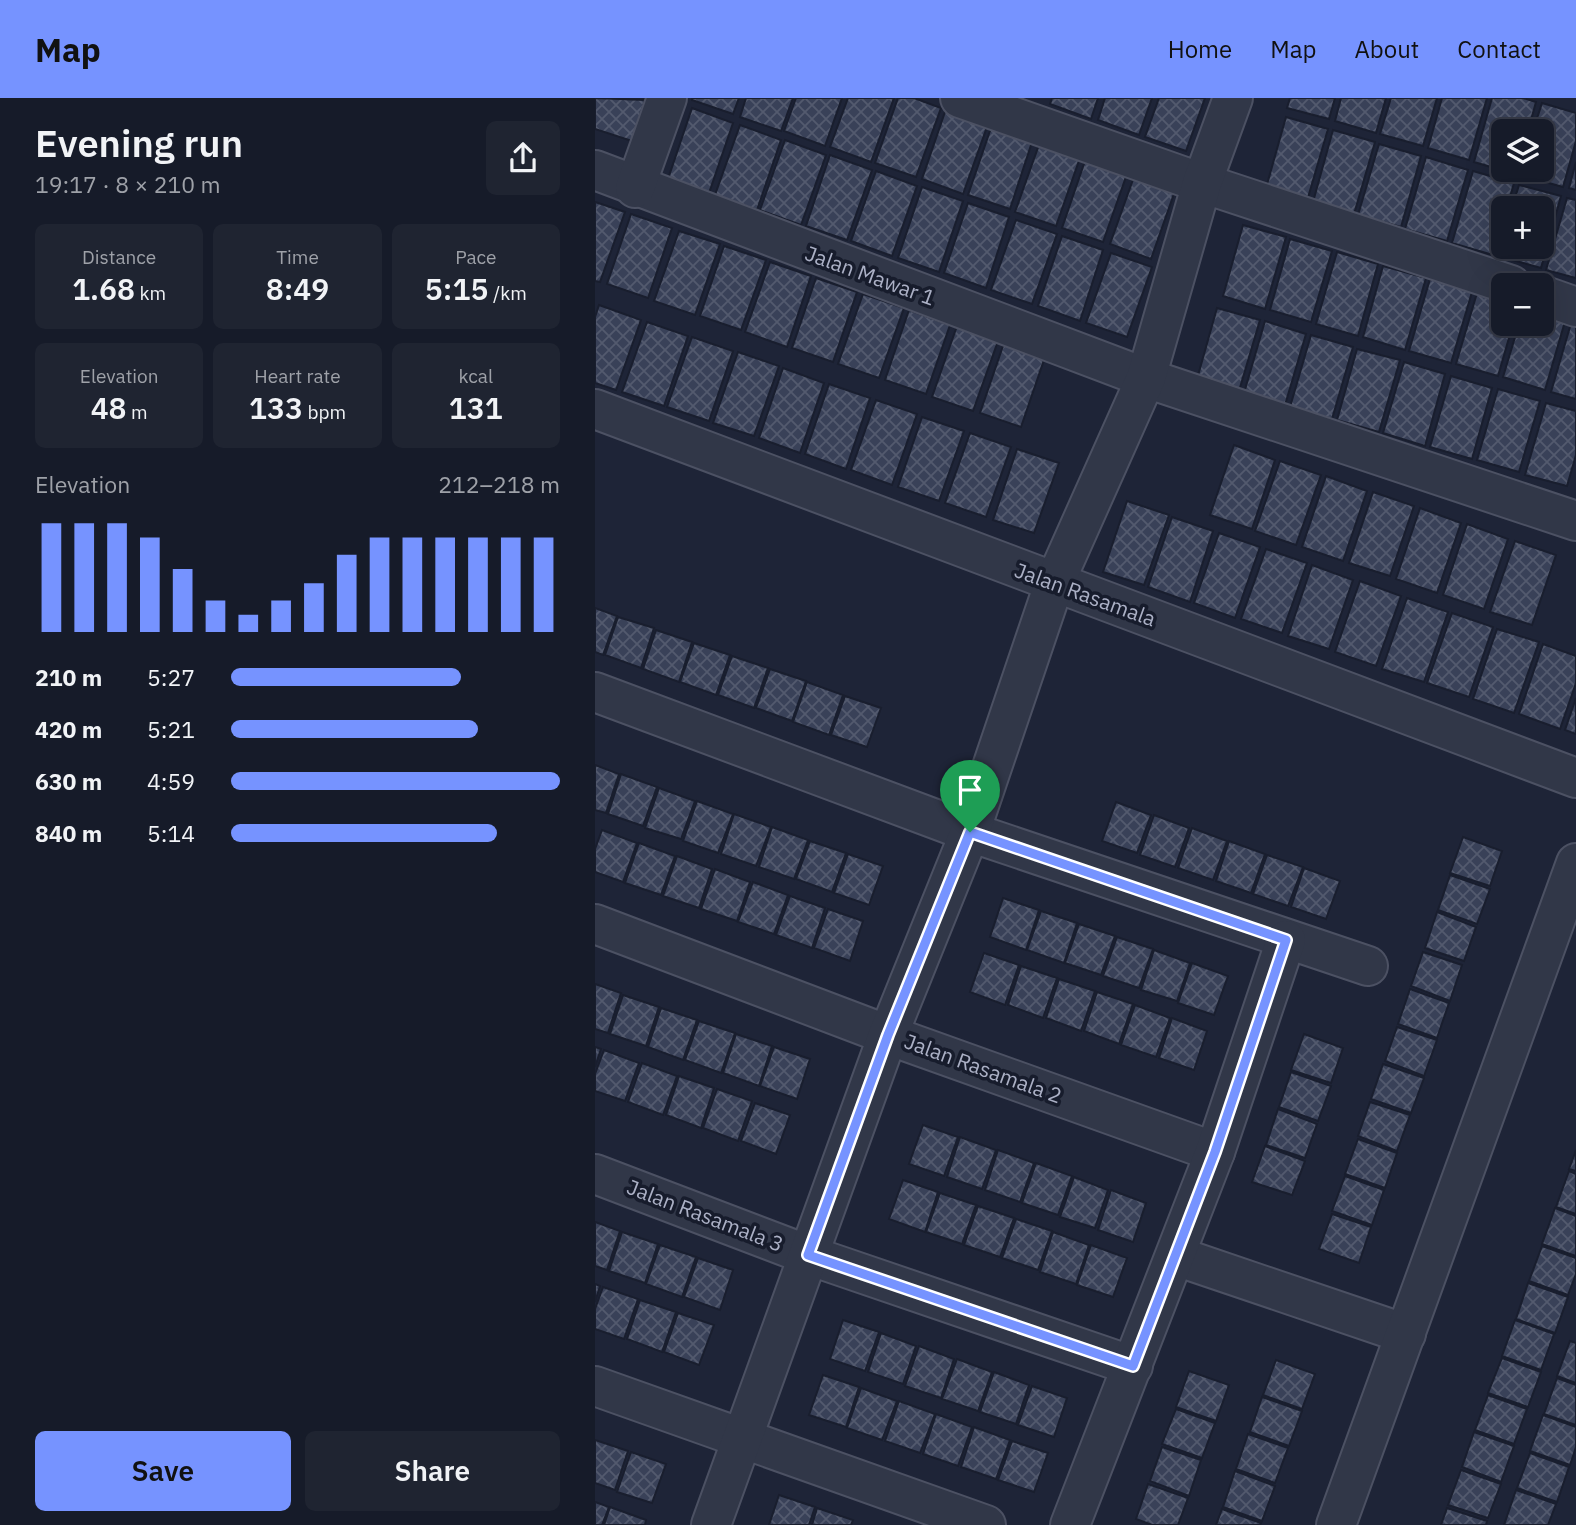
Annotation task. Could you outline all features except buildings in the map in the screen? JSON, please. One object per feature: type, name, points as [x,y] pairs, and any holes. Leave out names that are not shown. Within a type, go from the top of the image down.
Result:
[{"type":"street","points":[[635,188],[667,98]]},
{"type":"street","points":[[960,98],[1202,183],[1491,278]]},
{"type":"street","points":[[711,1525],[888,1035],[970,832],[1054,584],[1146,379],[1202,183],[1233,98]]},
{"type":"street","name":"Jalan Mawar 1","points":[[595,170],[635,188],[1146,379],[1576,521]]},
{"type":"street","points":[[1554,299],[1576,307]]},
{"type":"street","name":"Jalan Rasamala","points":[[595,409],[1054,584],[1576,778]]},
{"type":"street","points":[[595,692],[970,832],[1368,966]]},
{"type":"street","points":[[1336,1525],[1576,863]]},
{"type":"street","name":"Jalan Rasamala 2","points":[[595,924],[888,1035],[1215,1152]]},
{"type":"street","points":[[1070,1525],[1215,1152],[1286,940]]},
{"type":"street","name":"Jalan Rasamala 3","points":[[595,1174],[808,1255],[1133,1366]]},
{"type":"street","points":[[1176,1256],[1406,1334]]},
{"type":"street","points":[[595,1386],[986,1525]]},
{"type":"route","points":[[970,832],[1286,940],[1215,1152],[1133,1366],[808,1255],[888,1035],[970,832]]}]
